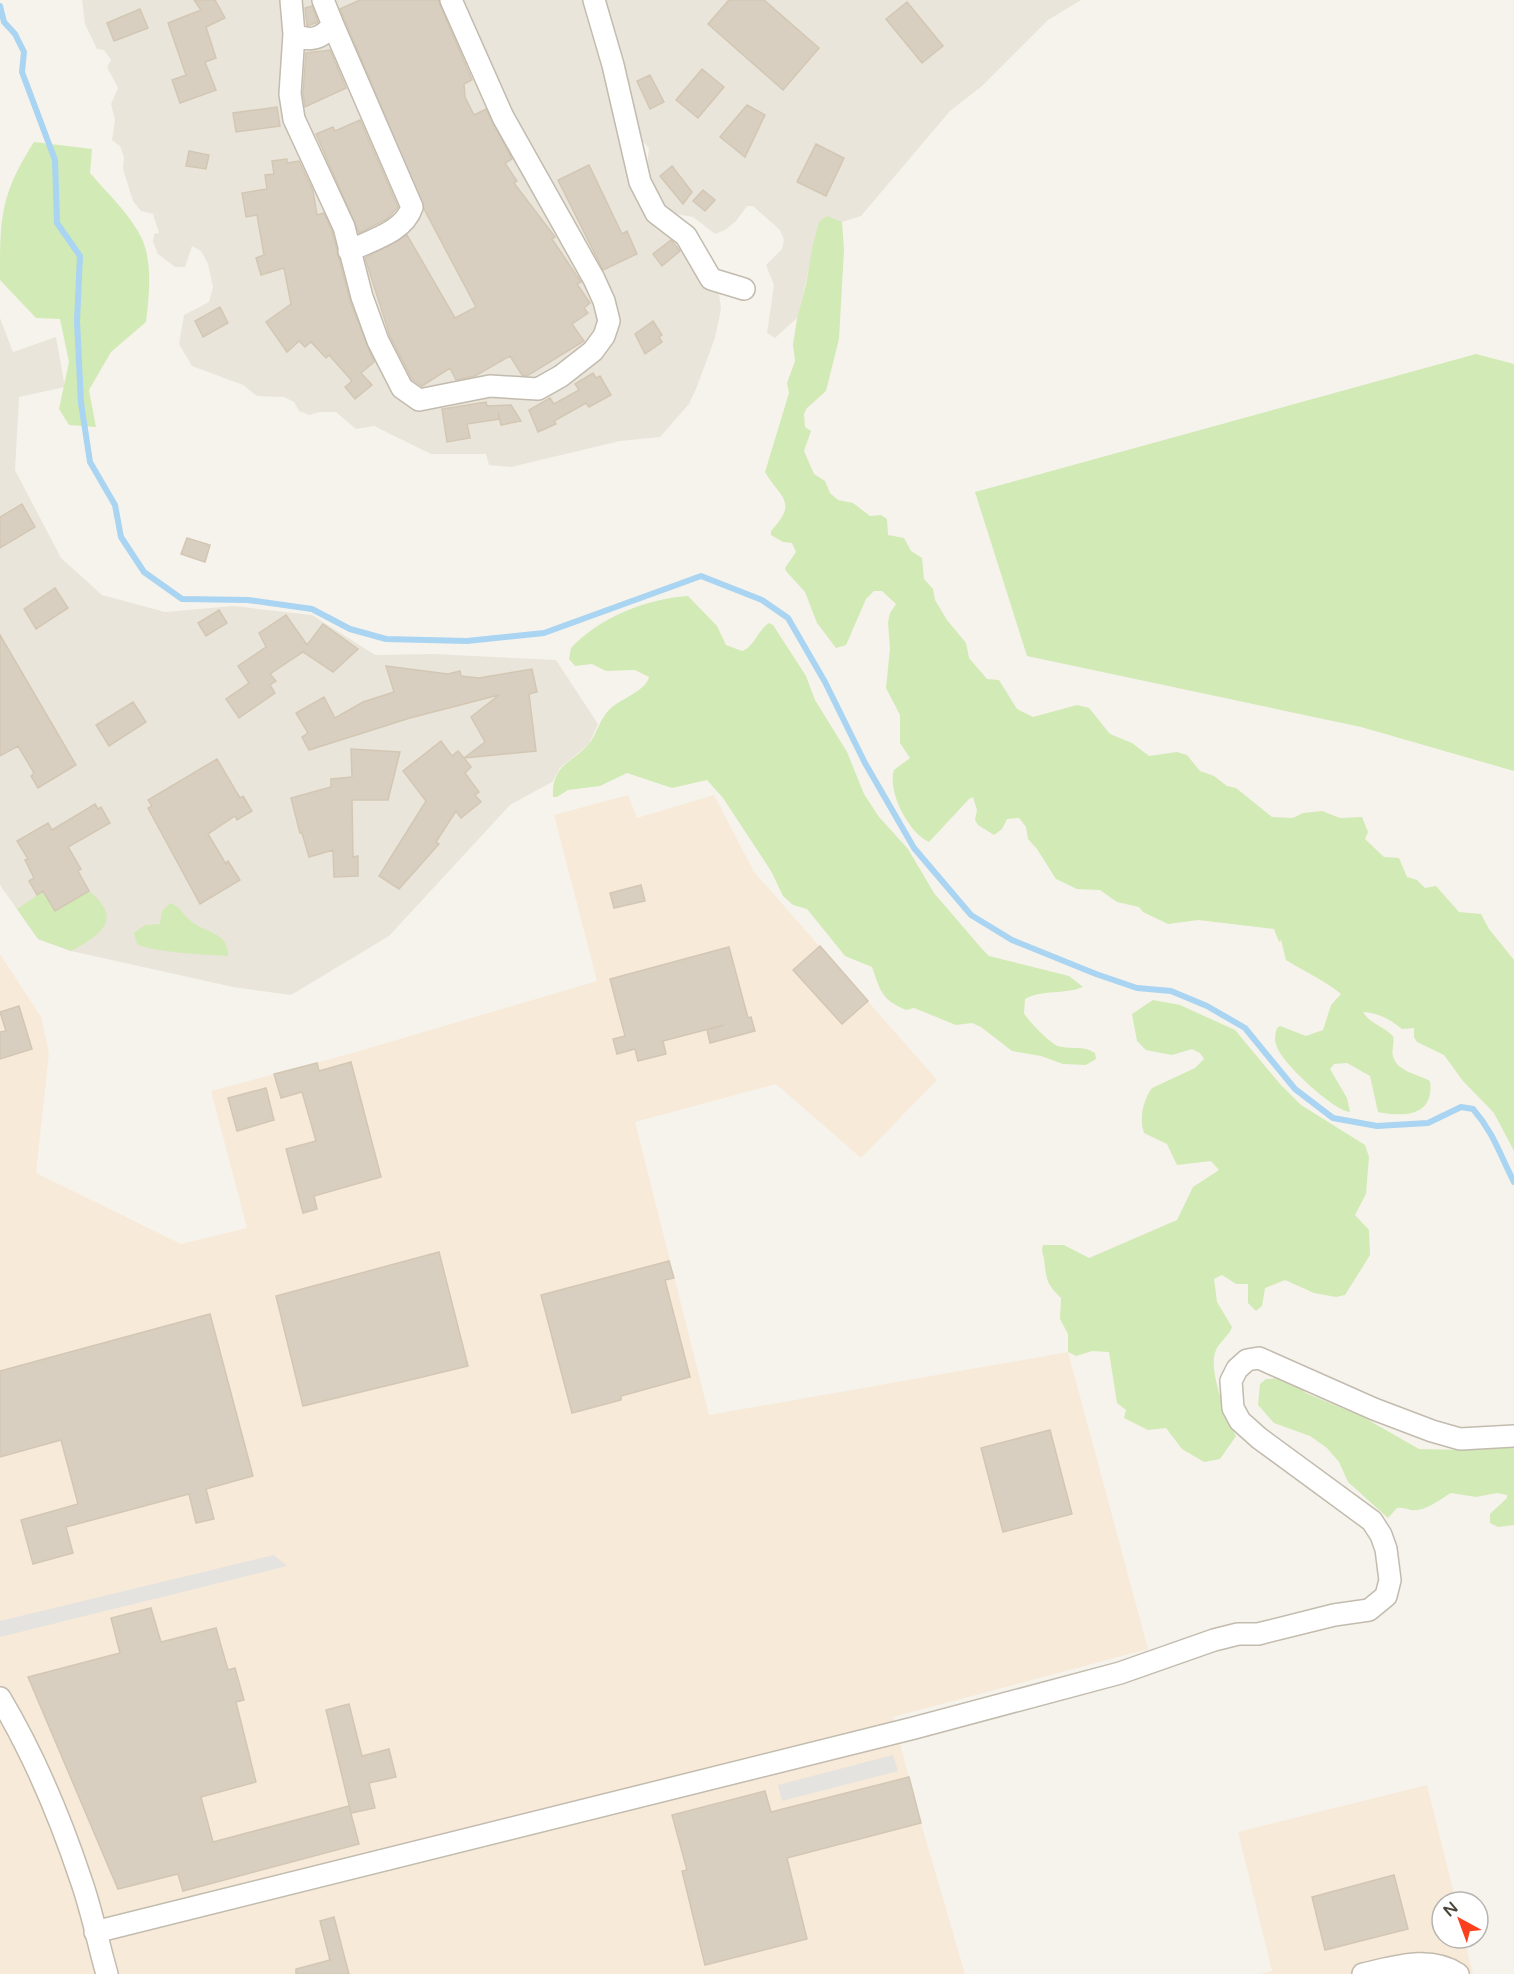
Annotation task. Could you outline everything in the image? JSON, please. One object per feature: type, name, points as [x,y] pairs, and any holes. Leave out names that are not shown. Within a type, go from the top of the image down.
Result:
[{"type":"street","points":[[291,0],[294,34],[290,94],[294,119],[344,227],[378,341],[402,388],[419,400],[490,386],[538,389],[561,376],[593,351],[608,330],[608,313],[594,279],[503,117],[451,0]]},
{"type":"street","points":[[323,0],[412,207],[402,224],[349,250]]},
{"type":"street","points":[[594,0],[613,65],[640,182],[656,213],[686,236],[711,279],[744,289]]},
{"type":"street","points":[[294,34],[308,39],[316,38],[325,34],[333,24]]},
{"type":"street","points":[[95,1932],[914,1728],[1120,1673],[1214,1640],[1238,1634],[1258,1634],[1334,1615],[1369,1610],[1378,1605],[1389,1588],[1388,1565],[1381,1535],[1372,1521],[1357,1508],[1310,1478],[1240,1421],[1233,1408],[1231,1381],[1237,1369],[1247,1360],[1259,1358],[1374,1409],[1460,1439],[1514,1436]]},
{"type":"street","points":[[0,1698],[19,1729],[41,1776],[82,1881],[107,1974]]},
{"type":"street","points":[[1363,1974],[1414,1964],[1443,1966],[1458,1974]]},
{"type":"shaded area","points":[[82,0],[1081,0],[1048,20],[982,86],[950,111],[861,216],[842,222],[819,222],[798,317],[775,338],[767,333],[774,285],[766,265],[782,249],[784,240],[780,230],[753,206],[747,206],[736,221],[725,230],[715,234],[693,217],[672,213],[653,197],[646,174],[649,148],[641,140],[632,174],[710,264],[718,285],[721,309],[715,338],[696,389],[689,404],[660,437],[620,441],[511,467],[489,465],[486,454],[431,454],[374,426],[356,429],[336,412],[309,415],[299,411],[294,402],[284,397],[257,396],[243,385],[192,366],[179,344],[184,315],[209,302],[213,287],[208,264],[201,251],[192,246],[185,267],[175,267],[158,254],[153,242],[154,234],[159,233],[153,214],[141,211],[133,201],[123,169],[124,157],[120,146],[112,140],[115,120],[111,104],[118,88],[107,67],[111,60],[104,50],[97,49],[85,24]]},
{"type":"shaded area","points":[[0,318],[13,352],[56,337],[65,387],[19,397],[15,470],[61,558],[102,595],[165,612],[233,606],[312,615],[375,655],[433,654],[556,660],[598,724],[589,744],[560,768],[552,782],[510,805],[389,936],[291,995],[233,987],[71,951],[38,939],[0,885]]},
{"type":"shaded area","points":[[628,795],[637,818],[714,795],[754,872],[937,1080],[861,1158],[776,1084],[635,1122],[709,1415],[1068,1352],[1148,1649],[893,1717],[965,1974],[0,1974],[0,954],[41,1017],[49,1053],[36,1173],[181,1244],[247,1228],[211,1091],[349,1054],[597,981],[554,815]]},
{"type":"shaded area","points":[[274,1555],[287,1566],[0,1637],[0,1621]]},
{"type":"shaded area","points":[[893,1755],[898,1771],[782,1801],[778,1785]]},
{"type":"shaded area","points":[[1427,1785],[1453,1890],[1430,1890],[1430,1950],[1467,1950],[1473,1974],[1260,1974],[1272,1971],[1238,1832]]},
{"type":"green space","points":[[34,142],[92,149],[90,173],[132,221],[142,239],[148,259],[146,322],[111,352],[89,390],[96,427],[69,425],[59,409],[69,362],[60,319],[36,318],[0,280],[4,208],[14,177]]},
{"type":"green space","points":[[827,216],[842,222],[844,250],[839,339],[826,391],[807,408],[804,414],[805,427],[811,431],[804,451],[814,474],[825,481],[830,493],[838,500],[853,503],[870,516],[881,515],[887,519],[888,535],[904,538],[911,551],[922,558],[924,579],[933,589],[935,600],[947,620],[966,643],[969,658],[987,679],[999,680],[1017,709],[1033,717],[1077,705],[1089,708],[1110,734],[1132,743],[1149,756],[1177,752],[1187,755],[1200,771],[1214,776],[1227,786],[1236,788],[1272,817],[1293,818],[1303,813],[1322,811],[1340,818],[1362,817],[1368,832],[1365,839],[1384,857],[1399,858],[1407,877],[1417,880],[1425,888],[1436,886],[1459,912],[1481,914],[1489,929],[1514,960],[1514,1151],[1494,1113],[1463,1081],[1444,1055],[1417,1042],[1414,1037],[1414,1028],[1402,1029],[1379,1015],[1363,1012],[1393,1036],[1393,1054],[1399,1066],[1430,1081],[1430,1093],[1422,1108],[1406,1114],[1378,1112],[1370,1076],[1347,1063],[1334,1064],[1330,1069],[1347,1098],[1350,1112],[1342,1110],[1309,1085],[1288,1064],[1277,1047],[1275,1035],[1277,1028],[1280,1026],[1306,1036],[1323,1030],[1331,1005],[1341,994],[1286,960],[1281,940],[1279,942],[1274,929],[1198,920],[1168,924],[1143,912],[1139,907],[1117,902],[1100,890],[1077,889],[1056,879],[1028,839],[1026,827],[1019,818],[1007,819],[1002,829],[994,835],[978,825],[975,820],[977,810],[973,797],[929,842],[921,837],[907,821],[897,800],[893,779],[894,770],[910,758],[900,743],[900,715],[886,688],[890,649],[888,622],[890,613],[896,604],[882,591],[874,591],[866,599],[846,645],[836,648],[817,623],[805,592],[786,571],[785,568],[796,552],[792,543],[783,542],[771,535],[771,531],[784,513],[785,506],[781,494],[765,472],[789,393],[787,383],[795,361],[793,345],[797,319],[813,244],[819,222]]},
{"type":"green space","points":[[1476,354],[1514,364],[1514,771],[1361,727],[1027,656],[975,492]]},
{"type":"green space","points":[[688,596],[717,626],[726,645],[742,651],[750,646],[765,626],[769,623],[773,625],[806,676],[815,700],[847,752],[864,794],[879,817],[908,849],[934,893],[989,956],[1069,976],[1083,987],[1025,999],[1024,1013],[1039,1031],[1058,1046],[1091,1051],[1095,1053],[1096,1059],[1086,1065],[1063,1064],[1041,1056],[1012,1051],[981,1027],[972,1023],[956,1025],[914,1008],[906,1010],[891,1002],[880,989],[872,967],[845,956],[807,909],[793,905],[783,896],[771,871],[723,798],[707,780],[672,788],[627,773],[600,786],[568,790],[553,797],[555,778],[563,766],[588,745],[603,717],[610,709],[638,691],[649,677],[635,670],[606,671],[592,664],[575,666],[569,659],[571,648],[596,627],[625,612],[656,601]]},
{"type":"green space","points":[[47,889],[55,911],[89,891],[100,901],[105,910],[107,918],[104,926],[91,939],[71,951],[38,939],[17,909]]},
{"type":"green space","points":[[170,903],[177,906],[192,922],[221,938],[227,948],[228,956],[166,951],[137,944],[134,933],[145,925],[160,924],[162,911]]},
{"type":"green space","points":[[1153,1000],[1180,1005],[1235,1030],[1280,1084],[1301,1105],[1365,1145],[1369,1157],[1366,1194],[1355,1215],[1369,1230],[1370,1255],[1345,1295],[1336,1297],[1314,1293],[1285,1280],[1265,1288],[1262,1306],[1256,1311],[1248,1303],[1248,1284],[1236,1284],[1222,1275],[1214,1279],[1217,1302],[1232,1327],[1216,1350],[1214,1369],[1219,1393],[1236,1436],[1220,1459],[1204,1462],[1182,1449],[1166,1428],[1148,1430],[1124,1418],[1126,1410],[1117,1403],[1109,1352],[1092,1351],[1076,1356],[1068,1352],[1068,1334],[1060,1319],[1061,1298],[1048,1280],[1042,1250],[1043,1245],[1064,1245],[1089,1258],[1177,1220],[1193,1187],[1219,1170],[1211,1161],[1177,1165],[1167,1144],[1144,1133],[1143,1110],[1152,1088],[1195,1068],[1204,1059],[1200,1053],[1192,1049],[1172,1055],[1146,1050],[1137,1041],[1132,1014]]},
{"type":"green space","points":[[1282,1378],[1295,1384],[1306,1393],[1363,1417],[1419,1449],[1470,1450],[1514,1445],[1514,1525],[1498,1527],[1490,1523],[1490,1514],[1507,1498],[1507,1495],[1497,1493],[1476,1497],[1451,1493],[1421,1509],[1397,1508],[1388,1518],[1348,1482],[1339,1462],[1327,1448],[1310,1436],[1274,1423],[1258,1405],[1260,1384],[1266,1379]]},
{"type":"building","points":[[194,0],[215,0],[225,18],[206,27],[216,58],[205,62],[216,90],[180,103],[172,80],[186,75],[168,23],[201,10]]},
{"type":"building","points":[[360,0],[438,0],[472,80],[464,84],[465,97],[474,115],[486,109],[512,159],[505,163],[517,181],[514,183],[555,237],[552,239],[581,282],[577,284],[590,303],[584,308],[588,313],[572,324],[584,341],[527,376],[522,375],[510,356],[475,376],[456,380],[450,368],[422,386],[412,379],[390,336],[365,258],[407,235],[455,318],[476,307],[424,209],[340,9]]},
{"type":"building","points":[[729,0],[764,0],[819,48],[783,90],[708,24]]},
{"type":"building","points":[[907,2],[943,46],[922,63],[886,19]]},
{"type":"building","points":[[312,6],[318,22],[307,26],[305,8]]},
{"type":"building","points":[[140,9],[148,28],[114,41],[107,23]]},
{"type":"building","points":[[330,50],[346,88],[305,107],[303,93],[306,53]]},
{"type":"building","points":[[702,69],[724,87],[698,118],[676,100]]},
{"type":"building","points":[[650,75],[664,102],[650,109],[637,81]]},
{"type":"building","points":[[747,105],[765,115],[745,157],[720,137]]},
{"type":"building","points":[[277,107],[280,126],[236,132],[233,113]]},
{"type":"building","points":[[360,120],[398,207],[387,219],[359,233],[316,134],[333,127],[335,131]]},
{"type":"building","points":[[816,144],[844,158],[826,196],[797,182]]},
{"type":"building","points":[[189,151],[209,155],[206,169],[186,166]]},
{"type":"building","points":[[287,159],[287,163],[299,161],[313,191],[317,215],[324,213],[332,231],[350,301],[374,362],[361,373],[372,385],[355,399],[345,387],[352,381],[329,355],[326,358],[311,342],[305,347],[299,341],[287,352],[266,322],[291,304],[284,268],[261,275],[256,258],[264,255],[257,215],[246,217],[242,193],[267,189],[265,175],[274,174],[272,161]]},
{"type":"building","points":[[589,165],[622,234],[627,231],[637,254],[603,270],[558,180]]},
{"type":"building","points":[[672,166],[692,192],[683,204],[660,176]]},
{"type":"building","points":[[703,190],[715,200],[705,211],[693,201]]},
{"type":"building","points":[[671,240],[680,251],[662,266],[653,254]]},
{"type":"building","points":[[220,307],[228,323],[203,337],[195,321]]},
{"type":"building","points":[[653,321],[662,335],[659,337],[662,342],[645,354],[635,334]]},
{"type":"building","points":[[593,373],[596,378],[600,376],[611,395],[589,407],[586,403],[554,421],[556,424],[538,432],[529,410],[550,398],[554,404],[579,390],[575,384]]},
{"type":"building","points":[[486,402],[487,406],[511,405],[521,421],[501,425],[498,412],[499,419],[467,424],[470,438],[447,442],[442,409]]},
{"type":"building","points":[[22,504],[35,527],[0,548],[0,517]]},
{"type":"building","points":[[187,538],[210,545],[205,562],[181,554]]},
{"type":"building","points":[[55,588],[68,608],[36,629],[24,609]]},
{"type":"building","points":[[219,610],[227,623],[206,636],[198,623]]},
{"type":"building","points":[[286,615],[307,645],[323,624],[358,649],[333,672],[303,652],[270,674],[276,681],[270,685],[275,693],[239,718],[226,699],[249,683],[238,666],[266,647],[259,633]]},
{"type":"building","points":[[0,635],[76,765],[38,788],[31,776],[34,773],[18,746],[0,756]]},
{"type":"building","points":[[386,666],[448,674],[460,671],[461,676],[479,678],[532,669],[537,692],[529,694],[536,751],[464,758],[485,742],[471,717],[499,695],[410,718],[309,750],[302,737],[308,733],[296,713],[324,697],[335,718],[363,702],[394,692]]},
{"type":"building","points":[[133,702],[146,722],[109,746],[96,725]]},
{"type":"building","points":[[441,741],[452,756],[458,751],[471,767],[465,773],[479,792],[475,795],[481,802],[461,818],[456,811],[436,842],[439,844],[399,889],[379,876],[426,801],[403,771]]},
{"type":"building","points":[[351,749],[400,752],[388,800],[352,800],[353,857],[358,856],[358,876],[334,877],[333,850],[309,857],[291,798],[331,787],[331,779],[352,777]]},
{"type":"building","points":[[217,759],[240,798],[243,796],[252,811],[237,820],[235,816],[208,834],[226,864],[228,861],[240,880],[200,904],[148,808],[152,806],[148,800]]},
{"type":"building","points":[[95,804],[98,809],[101,807],[110,823],[68,847],[81,869],[78,871],[89,891],[55,911],[43,891],[37,895],[29,881],[34,878],[25,860],[28,859],[17,841],[48,823],[52,830]]},
{"type":"building","points":[[641,885],[645,901],[614,908],[610,893]]},
{"type":"building","points":[[820,946],[868,1001],[842,1024],[793,970]]},
{"type":"building","points":[[729,947],[748,1018],[751,1017],[755,1031],[710,1043],[707,1030],[724,1025],[663,1041],[666,1054],[638,1061],[635,1049],[617,1054],[613,1039],[625,1036],[610,979]]},
{"type":"building","points":[[19,1006],[32,1049],[0,1059],[0,1032],[6,1031],[0,1012]]},
{"type":"building","points":[[351,1062],[381,1177],[314,1196],[317,1209],[303,1213],[286,1149],[316,1141],[302,1092],[281,1098],[274,1074],[317,1063],[319,1071]]},
{"type":"building","points":[[266,1088],[274,1120],[237,1131],[228,1098]]},
{"type":"building","points":[[439,1252],[468,1366],[303,1406],[276,1296]]},
{"type":"building","points":[[669,1261],[674,1278],[665,1280],[690,1377],[621,1396],[621,1400],[572,1413],[541,1295]]},
{"type":"building","points":[[210,1314],[253,1476],[206,1489],[214,1519],[196,1523],[189,1494],[66,1527],[73,1553],[33,1564],[21,1520],[78,1504],[61,1440],[0,1457],[0,1371]]},
{"type":"building","points":[[1050,1430],[1072,1514],[1003,1532],[981,1448]]},
{"type":"building","points":[[151,1608],[161,1642],[216,1628],[228,1670],[235,1668],[244,1700],[236,1702],[256,1782],[201,1797],[213,1842],[349,1806],[359,1844],[183,1891],[178,1874],[118,1889],[28,1677],[120,1653],[111,1618]]},
{"type":"building","points":[[349,1704],[362,1756],[389,1749],[396,1777],[369,1783],[375,1808],[351,1813],[326,1710]]},
{"type":"building","points":[[909,1777],[921,1823],[787,1858],[807,1939],[705,1965],[682,1871],[687,1870],[672,1815],[765,1791],[771,1812]]},
{"type":"building","points":[[1394,1875],[1408,1929],[1325,1950],[1312,1897]]},
{"type":"building","points":[[334,1917],[349,1974],[296,1974],[296,1969],[330,1960],[320,1921]]},
{"type":"waterway","points":[[0,6],[4,22],[15,34],[24,52],[22,72],[55,160],[57,223],[80,256],[77,321],[81,403],[90,462],[115,505],[121,537],[144,572],[182,599],[248,600],[312,609],[350,629],[386,639],[467,641],[544,633],[701,576],[762,600],[788,618],[825,682],[865,763],[914,848],[971,915],[1012,940],[1096,974],[1137,988],[1171,991],[1207,1006],[1245,1028],[1295,1089],[1333,1118],[1377,1126],[1428,1123],[1461,1107],[1473,1109],[1492,1136],[1514,1182]]}]
